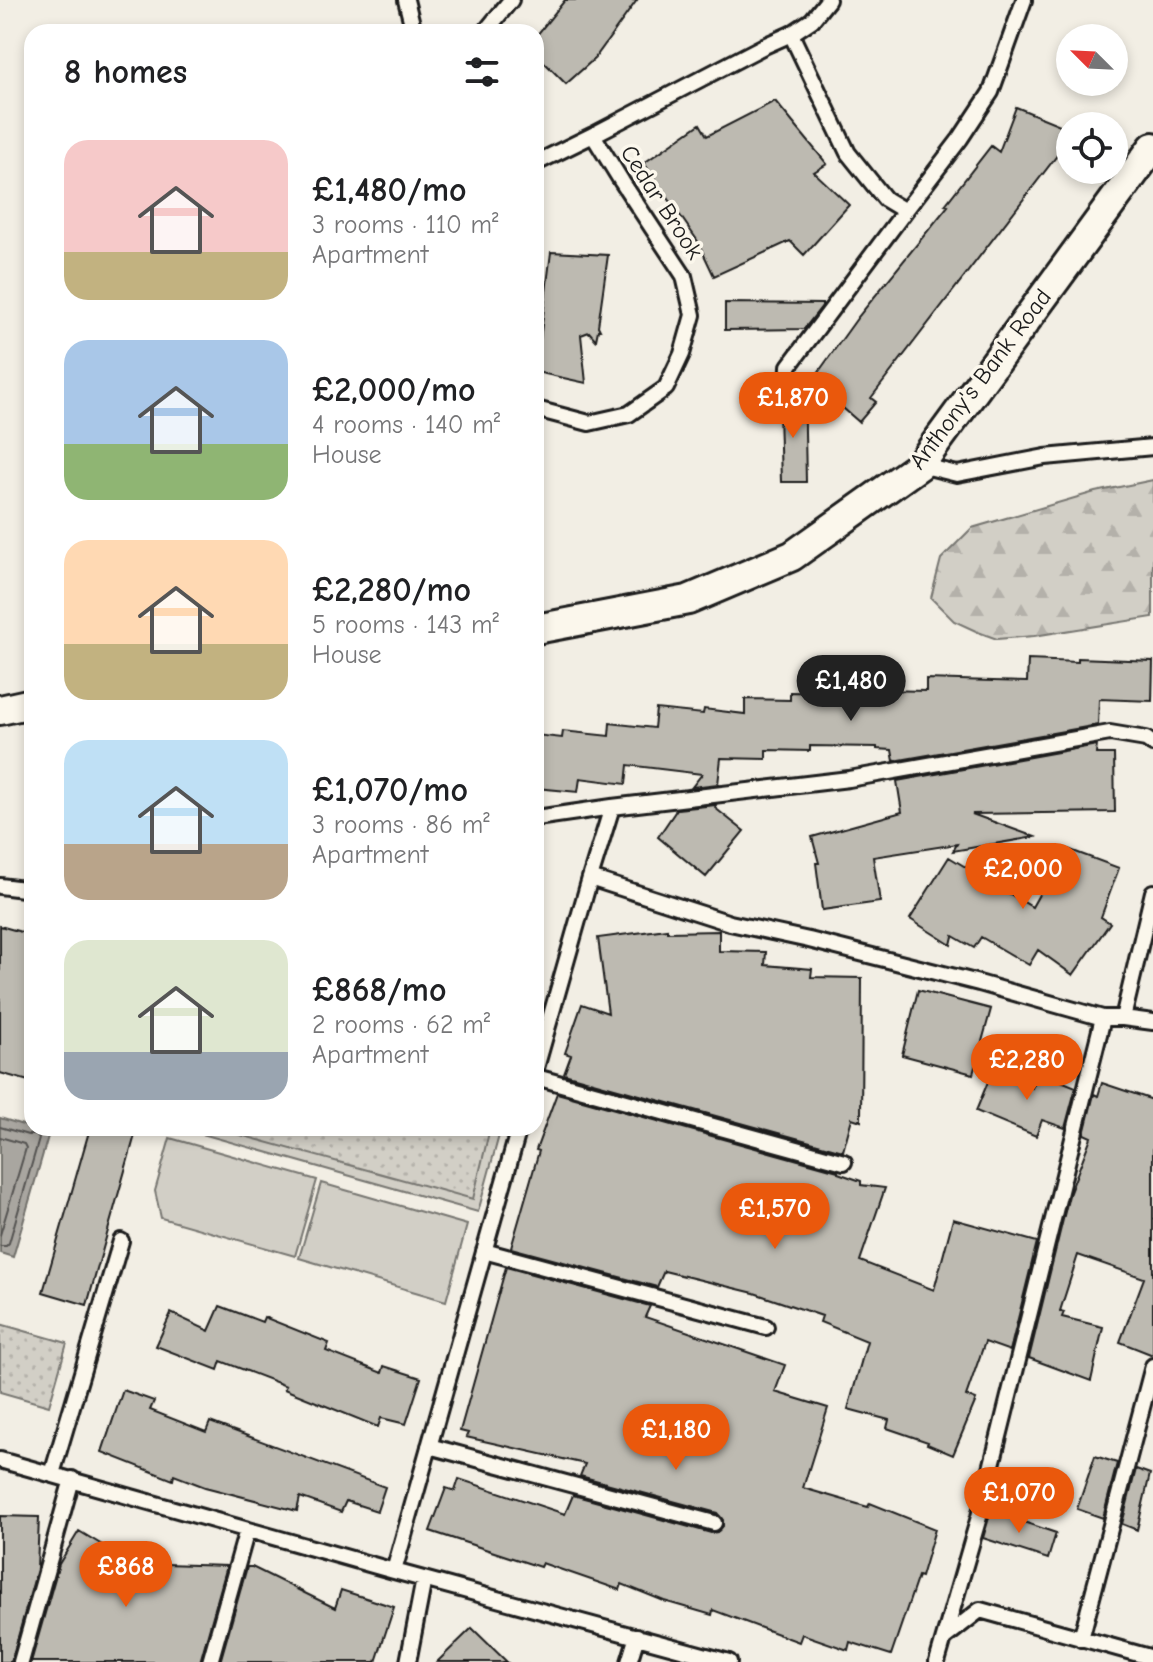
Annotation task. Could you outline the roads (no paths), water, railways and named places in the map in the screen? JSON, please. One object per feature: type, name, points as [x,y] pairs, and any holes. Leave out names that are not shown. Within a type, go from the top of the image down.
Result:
[{"type":"street","name":"Anthony's Bank Road","points":[[544,627],[688,600],[792,556],[920,465],[1153,147]]},
{"type":"street","points":[[0,710],[24,705]]},
{"type":"lane","points":[[406,0],[412,24]]},
{"type":"lane","points":[[492,24],[511,0]]},
{"type":"lane","name":"Cedar Brook","points":[[544,159],[791,34],[812,20],[828,0]]},
{"type":"lane","points":[[788,393],[789,366],[960,139],[991,92],[1024,0]]},
{"type":"lane","points":[[791,34],[848,153],[885,199],[905,211]]},
{"type":"lane","name":"Cedar Brook","points":[[544,411],[589,423],[629,414],[666,388],[682,354],[693,315],[684,276],[593,135]]},
{"type":"lane","points":[[920,465],[957,474],[1045,457],[1153,447]]},
{"type":"lane","points":[[544,817],[849,779],[1110,733],[1146,739],[1153,744]]},
{"type":"lane","points":[[544,1039],[612,807]]},
{"type":"lane","points":[[590,878],[730,923],[979,983],[1103,1018],[1153,1022]]},
{"type":"lane","points":[[0,886],[24,889]]},
{"type":"lane","points":[[1123,1018],[1153,892]]},
{"type":"lane","points":[[544,1012],[551,1014]]},
{"type":"lane","points":[[937,1662],[979,1517],[1103,1018]]},
{"type":"lane","points":[[544,1079],[844,1162]]},
{"type":"lane","points":[[394,1571],[517,1136]]},
{"type":"lane","points":[[52,1474],[121,1241]]},
{"type":"lane","points":[[484,1251],[766,1327]]},
{"type":"lane","points":[[1081,1639],[1153,1366]]},
{"type":"lane","points":[[429,1446],[714,1523]]},
{"type":"lane","points":[[0,1460],[729,1662]]},
{"type":"lane","points":[[21,1662],[72,1479]]},
{"type":"lane","points":[[210,1662],[247,1530]]},
{"type":"lane","points":[[408,1662],[424,1579]]},
{"type":"lane","points":[[944,1638],[980,1610],[1153,1658]]},
{"type":"lane","points":[[629,1662],[637,1636]]},
{"type":"water","points":[[0,1118],[24,1125],[24,1136],[48,1136],[13,1257],[0,1253]]}]
